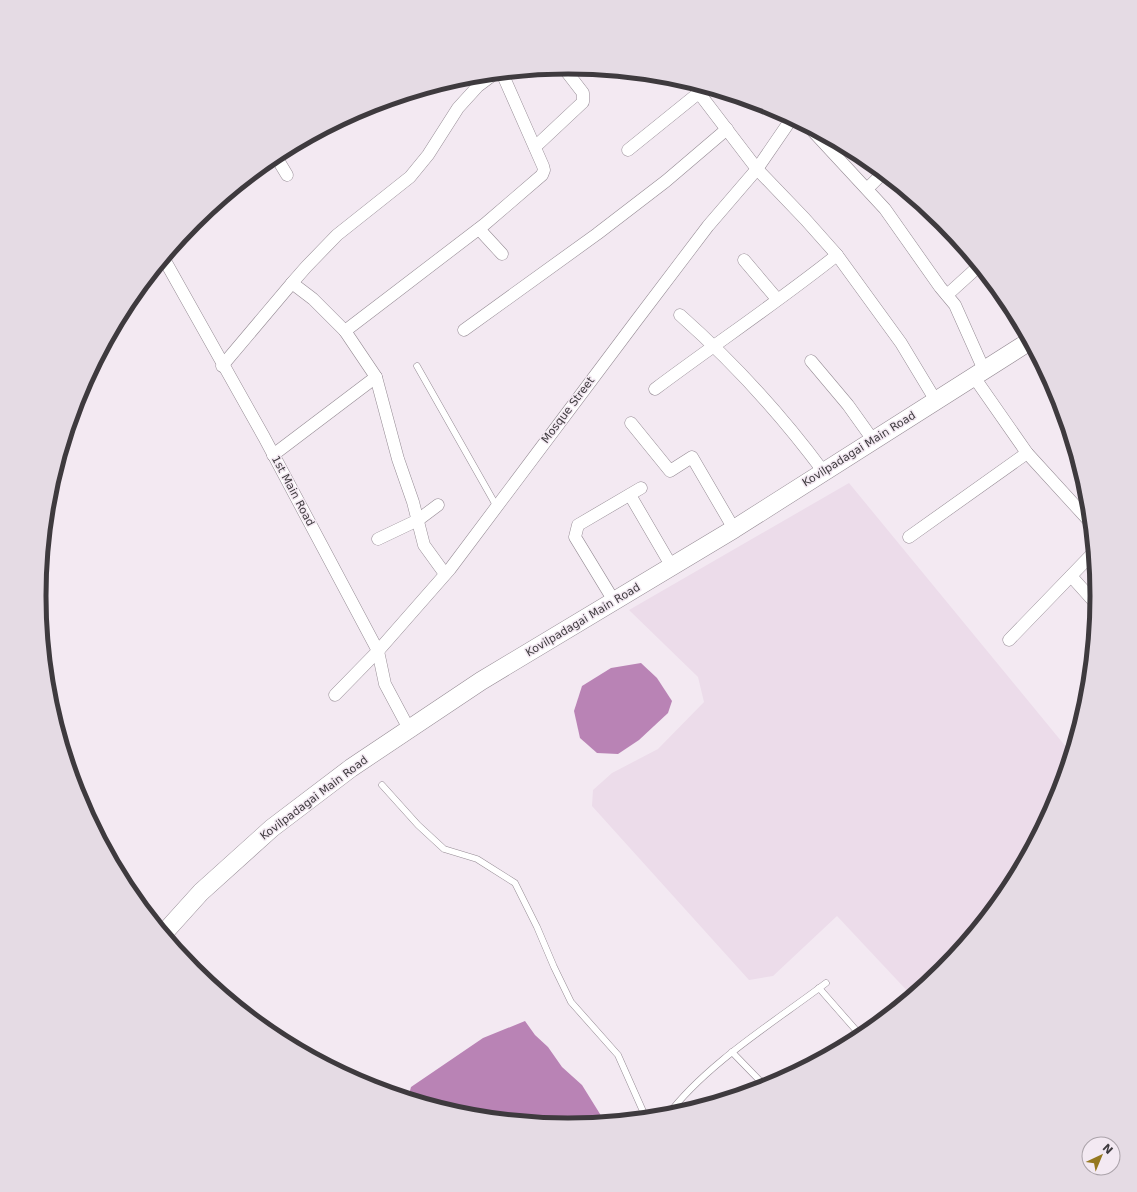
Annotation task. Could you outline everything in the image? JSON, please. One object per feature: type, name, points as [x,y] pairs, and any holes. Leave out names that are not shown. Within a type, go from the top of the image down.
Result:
[{"type":"main road","name":"Kovilpadagai Main Road","points":[[167,930],[201,892],[272,828],[351,768],[480,681],[734,529],[823,471],[1026,344]]},
{"type":"street","points":[[535,147],[584,99],[583,93],[568,74]]},
{"type":"street","points":[[345,331],[479,229],[542,175],[544,170],[543,166],[504,78]]},
{"type":"street","points":[[222,366],[306,266],[337,235],[410,177],[428,155],[458,108],[478,86],[485,81]]},
{"type":"street","points":[[628,150],[701,90]]},
{"type":"street","points":[[702,91],[727,130],[757,168],[837,255],[901,343],[936,401]]},
{"type":"street","name":"Mosque Street","points":[[335,695],[378,651],[446,574],[708,226],[757,168],[789,122]]},
{"type":"street","points":[[464,330],[609,225],[666,181],[727,130]]},
{"type":"street","points":[[819,138],[885,209],[955,305],[979,374],[1027,453],[1085,516]]},
{"type":"street","points":[[279,161],[288,175]]},
{"type":"street","points":[[867,189],[880,176]]},
{"type":"street","points":[[479,229],[502,254]]},
{"type":"street","points":[[655,390],[777,299],[800,285],[837,255]]},
{"type":"street","points":[[744,260],[777,299]]},
{"type":"street","name":"1st Main Road","points":[[167,263],[222,366],[273,454],[378,651],[385,684],[409,729]]},
{"type":"street","points":[[947,295],[976,269]]},
{"type":"street","points":[[292,283],[313,299],[345,331],[376,377],[398,459],[418,520],[424,545],[446,574]]},
{"type":"street","points":[[680,315],[714,345],[780,414],[823,471]]},
{"type":"street","points":[[811,361],[848,405],[873,440]]},
{"type":"street","points":[[273,454],[376,377]]},
{"type":"street","points":[[631,423],[670,471],[692,457],[734,529]]},
{"type":"street","points":[[909,537],[1027,453]]},
{"type":"street","points":[[614,602],[575,537],[576,530],[578,525],[641,488]]},
{"type":"street","points":[[630,495],[672,567]]},
{"type":"street","points":[[378,540],[418,520],[438,504]]},
{"type":"street","points":[[1009,640],[1090,557]]},
{"type":"street","points":[[1071,576],[1091,598]]},
{"type":"lane","points":[[416,366],[497,507]]},
{"type":"lane","points":[[382,785],[418,825],[444,849],[477,859],[515,883],[571,1002],[618,1055],[644,1113]]},
{"type":"lane","points":[[673,1107],[677,1102],[732,1052],[826,983]]},
{"type":"lane","points":[[819,988],[857,1031]]},
{"type":"lane","points":[[732,1052],[761,1082]]},
{"type":"shaded area","points":[[849,483],[1068,749],[1051,796],[1037,827],[1003,886],[961,941],[909,993],[837,916],[773,976],[749,980],[592,806],[593,790],[612,773],[658,749],[704,702],[698,677],[629,610]]},
{"type":"shaded area","points":[[641,663],[657,678],[672,701],[668,713],[639,740],[618,754],[597,753],[580,738],[574,711],[582,686],[611,668]]},
{"type":"shaded area","points":[[525,1021],[535,1035],[548,1047],[562,1067],[582,1085],[602,1117],[534,1117],[500,1114],[433,1101],[409,1094],[411,1087],[483,1038]]}]
